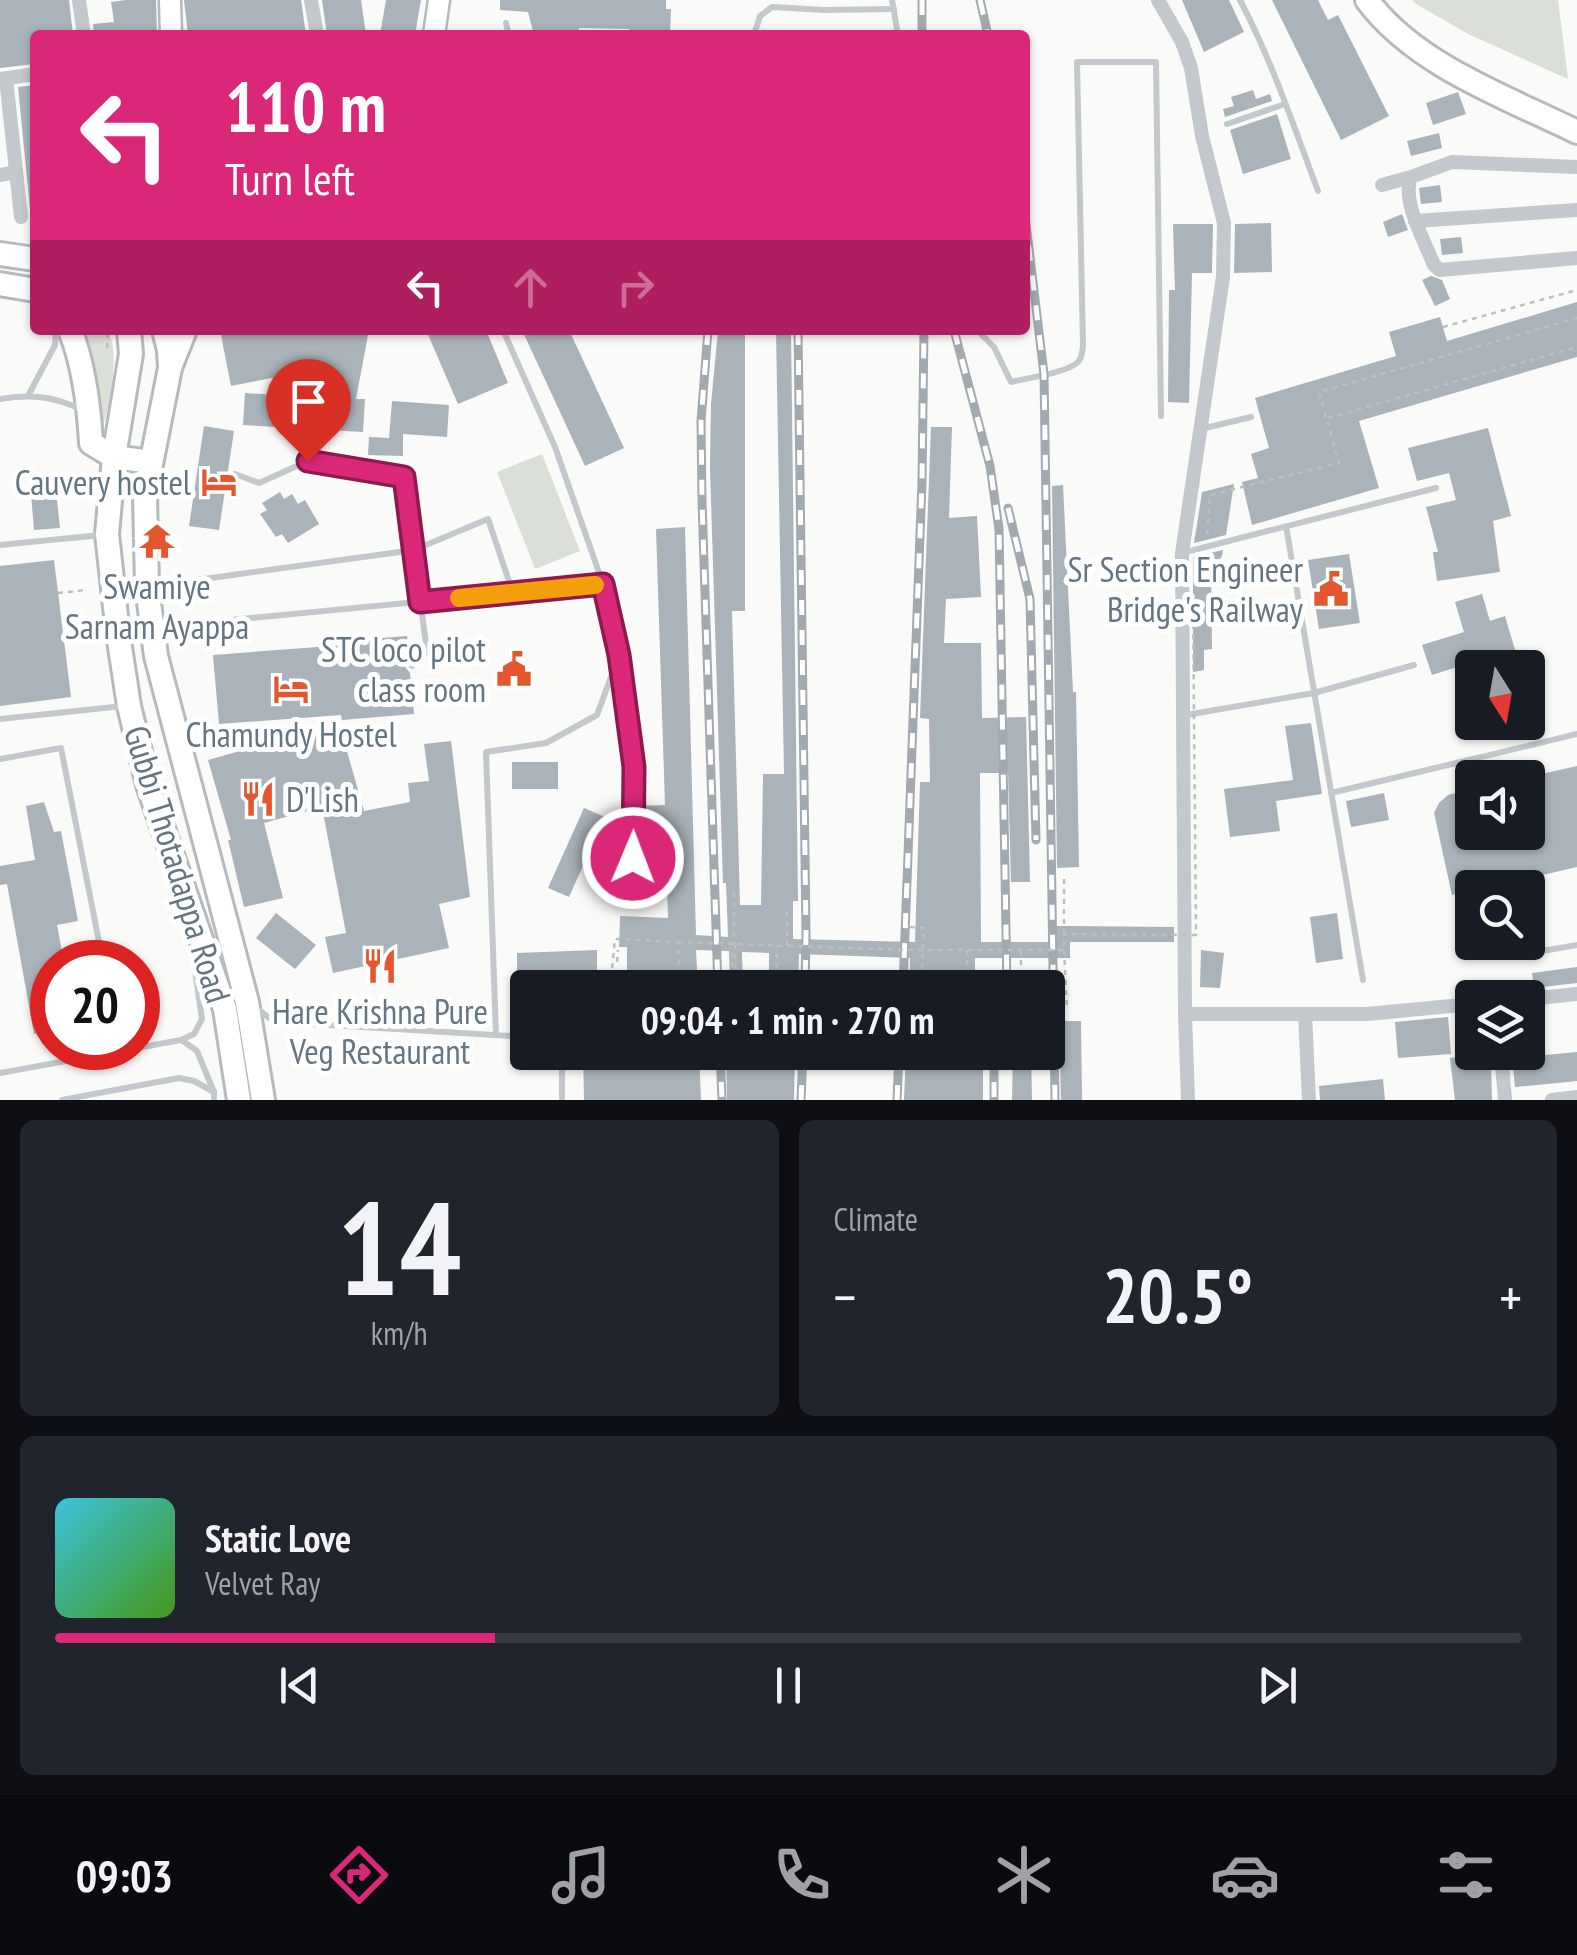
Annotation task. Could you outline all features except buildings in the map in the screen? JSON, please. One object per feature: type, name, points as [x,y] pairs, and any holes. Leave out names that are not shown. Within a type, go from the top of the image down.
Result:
[{"type":"main road","points":[[170,0],[171,30]]},
{"type":"main road","points":[[435,30],[439,0]]},
{"type":"main road","points":[[1367,0],[1384,22],[1444,66],[1577,132]]},
{"type":"main road","points":[[1378,0],[1390,16],[1448,59],[1577,122]]},
{"type":"main road","points":[[0,254],[30,258]]},
{"type":"main road","points":[[72,335],[91,443],[114,458],[151,462]]},
{"type":"main road","name":"Gubbi Thotadappa Road","points":[[121,335],[131,354],[114,458],[107,534],[129,706],[148,786],[225,1009],[239,1100]]},
{"type":"main road","name":"Gubbi Thotadappa Road","points":[[165,335],[170,368],[145,495],[146,587],[156,656],[247,1002],[262,1100]]},
{"type":"main road","points":[[170,368],[183,335]]},
{"type":"street","points":[[78,0],[83,30]]},
{"type":"street","points":[[311,0],[315,30]]},
{"type":"street","points":[[1158,0],[1182,42],[1190,68],[1205,150],[1224,222],[1224,277],[1182,553],[1188,1100]]},
{"type":"street","points":[[21,217],[3,79],[30,75]]},
{"type":"street","points":[[1382,185],[1452,162],[1577,167]]},
{"type":"street","points":[[0,174],[16,172]]},
{"type":"street","points":[[1412,177],[1407,186],[1415,221],[1434,265],[1440,270],[1577,258]]},
{"type":"street","points":[[1415,221],[1577,210]]},
{"type":"street","points":[[1545,997],[1577,994]]},
{"type":"street","points":[[1185,1014],[1367,1014],[1455,1006]]},
{"type":"street","points":[[1304,1014],[1309,1100]]},
{"type":"street","points":[[1503,1070],[1505,1100]]},
{"type":"street","points":[[1552,1100],[1577,1097]]},
{"type":"lane","points":[[1240,0],[1286,104],[1318,192]]},
{"type":"lane","points":[[756,30],[760,16],[772,7],[824,10],[893,4],[897,30]]},
{"type":"lane","points":[[506,23],[508,30]]},
{"type":"lane","points":[[983,335],[994,347],[1011,382],[1070,367],[1082,355],[1077,62],[1156,62],[1161,416]]},
{"type":"lane","points":[[1227,124],[1286,104]]},
{"type":"lane","points":[[30,394],[55,345],[56,335]]},
{"type":"lane","points":[[505,335],[555,447],[603,584],[619,655],[634,767],[632,889]]},
{"type":"lane","points":[[0,399],[30,394],[80,408],[90,422]]},
{"type":"lane","points":[[1200,429],[1251,417]]},
{"type":"lane","points":[[296,435],[308,461]]},
{"type":"lane","points":[[235,474],[258,483],[308,461],[404,477],[427,652],[412,666]]},
{"type":"lane","points":[[1182,553],[1436,488]]},
{"type":"lane","points":[[146,587],[414,550],[488,519],[513,593]]},
{"type":"lane","points":[[1286,526],[1364,980]]},
{"type":"lane","points":[[0,545],[107,534]]},
{"type":"lane","points":[[152,628],[603,584]]},
{"type":"lane","points":[[496,1035],[486,752],[546,743],[597,715],[619,655]]},
{"type":"lane","points":[[1183,716],[1314,693],[1414,665]]},
{"type":"lane","points":[[0,719],[129,706]]},
{"type":"lane","points":[[1331,793],[1577,734]]},
{"type":"lane","points":[[0,759],[61,748],[99,940]]},
{"type":"lane","points":[[160,1043],[194,1034],[202,1019],[180,875]]},
{"type":"lane","points":[[1545,951],[1577,945]]},
{"type":"lane","points":[[247,1002],[269,1018],[297,1023],[510,1036]]},
{"type":"lane","points":[[182,1040],[197,1051],[214,1096]]},
{"type":"lane","points":[[0,1073],[30,1067]]},
{"type":"lane","points":[[562,1070],[562,1100]]},
{"type":"lane","points":[[62,1100],[179,1078],[194,1081],[214,1096]]},
{"type":"lane","points":[[120,1089],[123,1100]]},
{"type":"path","points":[[1443,327],[1577,290]]},
{"type":"path","points":[[1207,536],[1210,496],[1339,463],[1319,392],[1577,318]]},
{"type":"path","points":[[107,348],[116,335]]},
{"type":"path","points":[[1326,418],[1577,346]]},
{"type":"path","points":[[96,348],[113,348]]},
{"type":"path","points":[[58,593],[86,590]]},
{"type":"path","points":[[1064,934],[1196,935],[1193,608]]},
{"type":"path","points":[[1064,879],[1067,1010]]},
{"type":"path","points":[[734,892],[734,970]]},
{"type":"path","points":[[787,908],[787,946]]},
{"type":"path","points":[[910,927],[924,928],[922,970]]},
{"type":"path","points":[[616,958],[615,939],[777,946],[1064,950]]},
{"type":"path","points":[[678,942],[679,970]]},
{"type":"path","points":[[776,970],[777,946]]},
{"type":"path","points":[[614,970],[618,950]]},
{"type":"path","points":[[967,950],[967,970]]},
{"type":"path","points":[[1021,950],[1021,970]]},
{"type":"shaded area","points":[[1412,0],[1558,0],[1568,79],[1468,34]]},
{"type":"shaded area","points":[[109,335],[112,341],[110,396],[101,431],[84,338]]},
{"type":"shaded area","points":[[542,454],[580,551],[535,569],[497,472]]},
{"type":"railway","points":[[922,0],[922,30]]},
{"type":"railway","points":[[980,0],[987,30]]},
{"type":"railway","points":[[1030,258],[1044,374],[1055,1100]]},
{"type":"railway","points":[[708,335],[701,421],[702,501],[717,970]]},
{"type":"railway","points":[[798,335],[805,970]]},
{"type":"railway","points":[[904,970],[924,335]]},
{"type":"railway","points":[[955,335],[990,466],[999,529],[1007,970]]},
{"type":"railway","points":[[1008,508],[1030,599],[1036,840]]},
{"type":"railway","points":[[721,1070],[722,1100]]},
{"type":"railway","points":[[801,1100],[802,1070]]},
{"type":"railway","points":[[897,1100],[898,1070]]},
{"type":"railway","points":[[994,1070],[994,1100]]},
{"type":"slow traffic","points":[[459,598],[595,585]]},
{"type":"place","name":"Cauvery hostel","points":[[219,482]]},
{"type":"place","name":"Swamiye Sarnam Ayappa","points":[[157,541]]},
{"type":"place","name":"Sr Section Engineer Bridge's Railway","points":[[1331,589]]},
{"type":"place","name":"STC loco pilot class room","points":[[514,669]]},
{"type":"place","name":"Chamundy Hostel","points":[[291,689]]},
{"type":"place","name":"D'Lish","points":[[258,799]]},
{"type":"place","name":"Hare Krishna Pure Veg Restaurant","points":[[380,966]]},
{"type":"route","points":[[308,461],[404,477],[420,602],[603,584],[619,655],[634,767],[633,858]]}]
